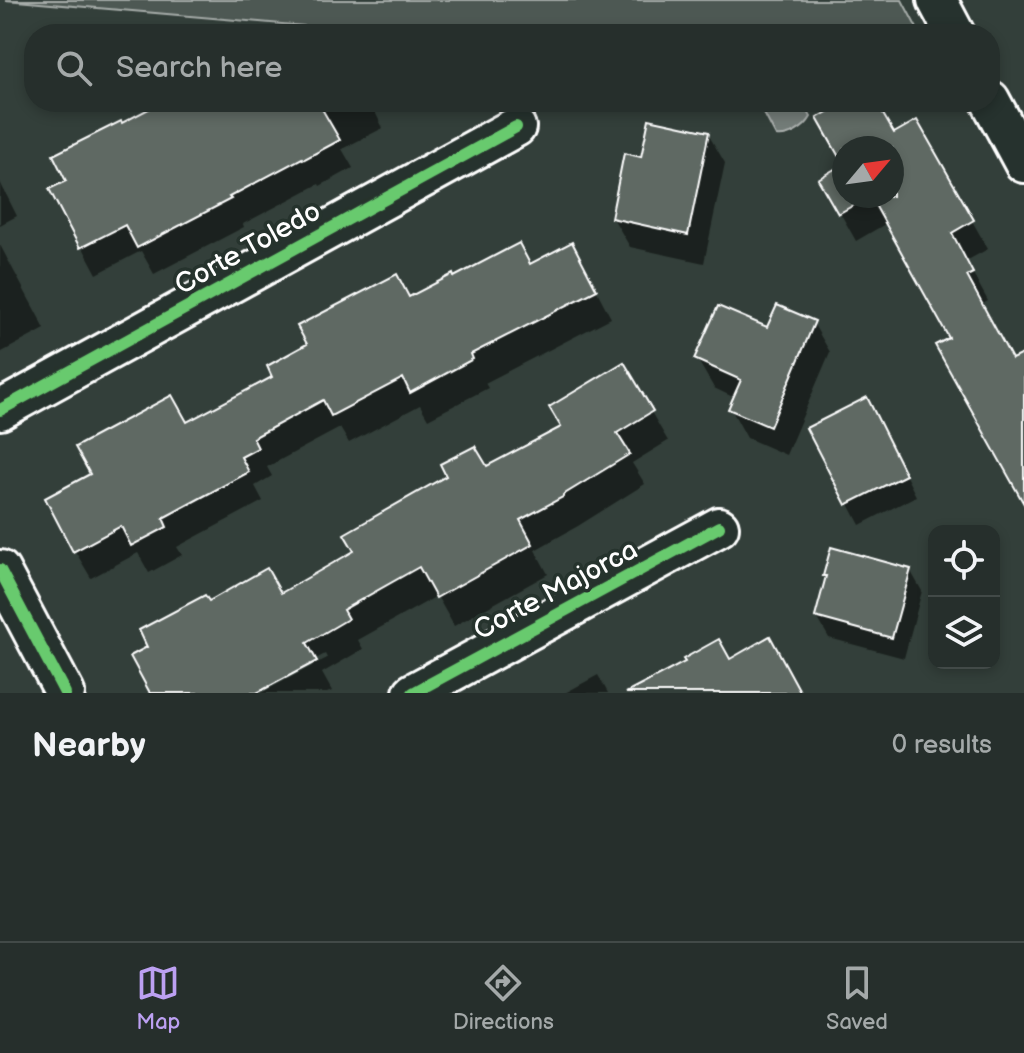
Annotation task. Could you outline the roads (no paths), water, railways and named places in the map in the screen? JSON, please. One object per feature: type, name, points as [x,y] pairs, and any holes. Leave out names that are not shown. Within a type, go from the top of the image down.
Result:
[{"type":"street","points":[[937,0],[950,24]]},
{"type":"street","points":[[996,112],[1024,163]]},
{"type":"street","name":"Corte Toledo","points":[[0,410],[516,127]]},
{"type":"street","name":"Corte Majorca","points":[[413,693],[719,527]]},
{"type":"street","points":[[0,570],[12,622],[65,693]]}]
